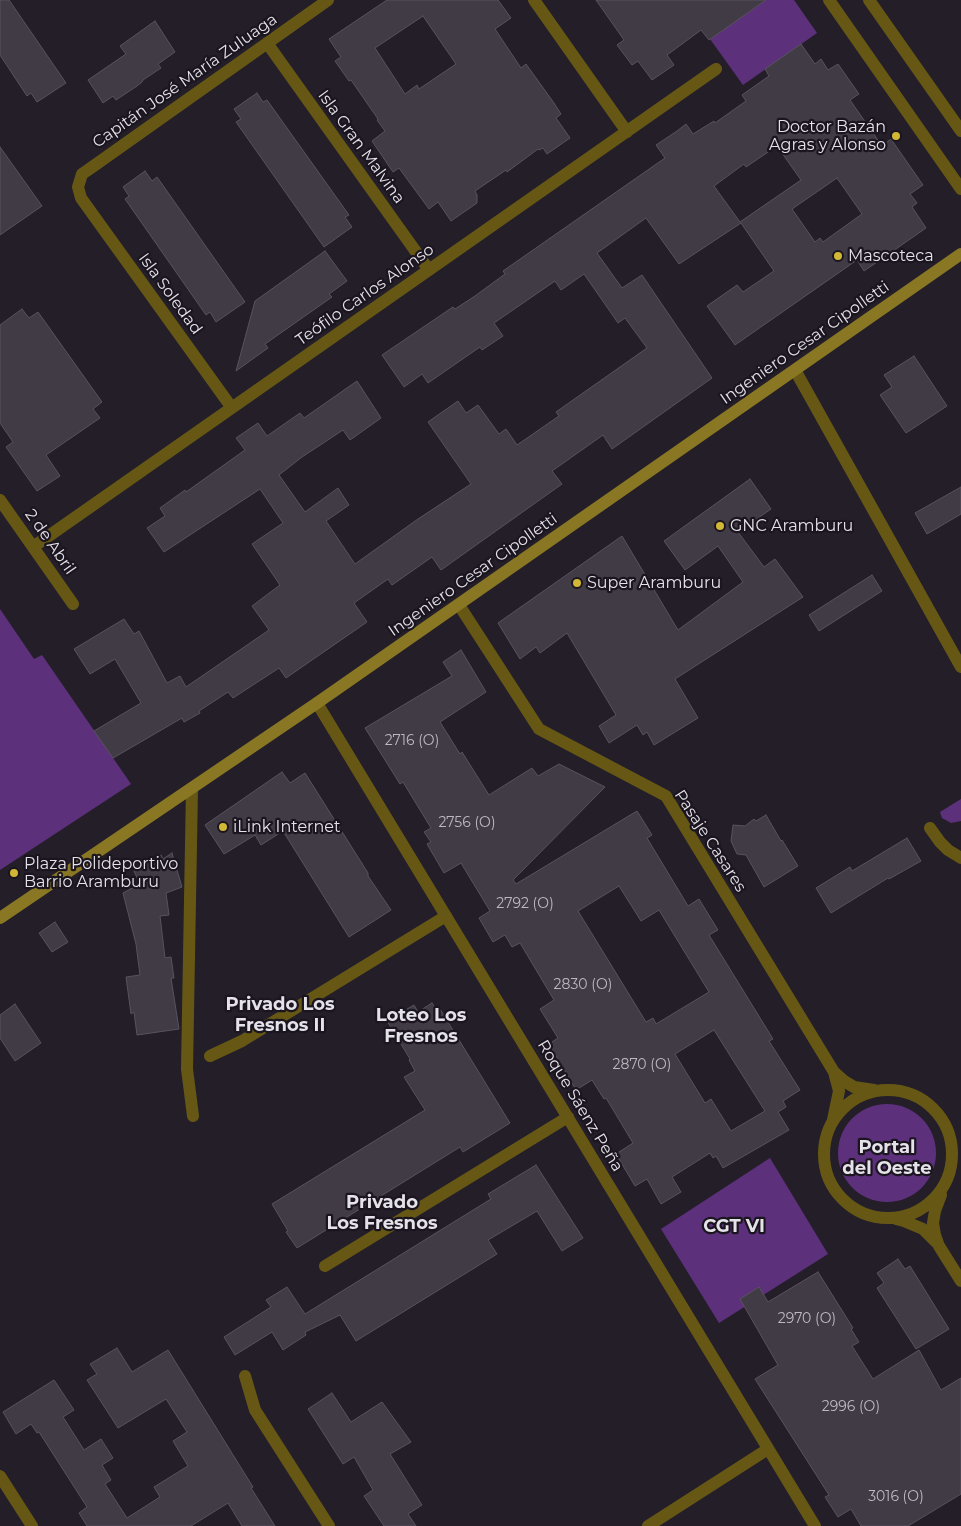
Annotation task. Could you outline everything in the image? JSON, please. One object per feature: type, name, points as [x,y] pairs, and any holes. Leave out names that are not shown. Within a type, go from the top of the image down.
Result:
[{"type":"main road","name":"Ingeniero Cesar Cipolletti","points":[[0,918],[459,605],[961,254]]},
{"type":"street","name":"Capitán José María Zuluaga","points":[[81,198],[78,187],[82,174],[328,0]]},
{"type":"street","points":[[534,0],[627,132]]},
{"type":"street","points":[[829,0],[961,189]]},
{"type":"street","points":[[869,0],[961,131]]},
{"type":"street","name":"Isla Gran Malvina","points":[[267,43],[429,270]]},
{"type":"street","name":"Teófilo Carlos Alonso","points":[[33,547],[716,69]]},
{"type":"street","name":"Isla Soledad","points":[[81,198],[232,408]]},
{"type":"street","points":[[795,370],[961,667]]},
{"type":"street","name":"2 de Abril","points":[[0,500],[73,604]]},
{"type":"street","name":"Pasaje Casares","points":[[459,605],[539,729],[666,796],[834,1072],[839,1091],[833,1120],[825,1139],[823,1160],[828,1180],[839,1198],[856,1210],[876,1218],[904,1220],[923,1229],[939,1246]]},
{"type":"street","name":"Roque Sáenz Peña","points":[[317,703],[815,1526]]},
{"type":"street","points":[[192,788],[187,1069],[193,1116]]},
{"type":"street","points":[[930,828],[944,846],[961,858]]},
{"type":"street","points":[[210,1056],[242,1041],[446,916]]},
{"type":"street","name":"Pasaje Casares","points":[[834,1072],[844,1081],[854,1086],[899,1091],[918,1098],[934,1109],[946,1126],[952,1145],[952,1164],[935,1211],[934,1235],[961,1282]]},
{"type":"street","name":"Pasaje Casares","points":[[833,1120],[841,1109],[852,1100],[880,1090]]},
{"type":"street","points":[[326,1266],[568,1117]]},
{"type":"street","name":"Pasaje Casares","points":[[896,1219],[916,1213],[928,1205],[946,1183]]},
{"type":"street","points":[[245,1376],[255,1410],[329,1526]]},
{"type":"street","points":[[648,1526],[768,1449]]},
{"type":"street","points":[[0,1476],[32,1526]]},
{"type":"shaded area","points":[[766,0],[794,0],[817,33],[743,85],[710,39]]},
{"type":"shaded area","points":[[0,609],[34,659],[42,655],[131,784],[0,870]]},
{"type":"shaded area","points":[[961,799],[961,821],[951,823],[942,818],[940,812]]},
{"type":"shaded area","points":[[887,1104],[906,1108],[922,1118],[932,1134],[936,1153],[932,1172],[922,1188],[906,1198],[887,1202],[868,1198],[852,1188],[842,1172],[838,1153],[842,1134],[852,1118],[868,1108]]},
{"type":"shaded area","points":[[770,1158],[828,1254],[719,1323],[661,1229]]},
{"type":"building","points":[[0,0],[9,0],[66,83],[37,102],[31,93],[27,96],[0,55]]},
{"type":"building","points":[[387,0],[498,0],[511,18],[495,29],[521,68],[526,64],[554,103],[561,114],[556,118],[570,138],[547,154],[543,148],[538,149],[507,172],[506,170],[475,191],[477,203],[451,221],[438,202],[429,209],[399,168],[393,172],[372,141],[385,131],[351,80],[349,81],[335,61],[341,57],[329,39]],"holes":[[[423,16],[456,64],[419,89],[417,85],[405,94],[375,48]]]},
{"type":"building","points":[[596,0],[766,0],[709,40],[701,30],[667,55],[674,65],[652,80],[638,61],[632,65],[617,45],[624,40]]},
{"type":"building","points":[[155,21],[175,52],[158,64],[161,68],[137,86],[116,100],[113,96],[103,103],[88,80],[126,54],[120,46]]},
{"type":"building","points":[[801,44],[815,64],[821,59],[828,70],[838,64],[859,94],[850,100],[882,146],[891,139],[923,185],[910,194],[917,203],[912,207],[926,228],[864,271],[857,260],[735,345],[707,306],[737,285],[743,292],[774,271],[741,223],[679,264],[646,218],[597,253],[622,288],[642,275],[712,378],[612,449],[603,435],[552,471],[562,484],[441,570],[432,557],[392,585],[388,579],[354,603],[367,622],[286,678],[279,668],[233,698],[228,692],[199,711],[200,713],[184,722],[182,718],[113,758],[94,731],[141,703],[115,659],[90,674],[74,649],[124,619],[134,634],[139,631],[167,683],[180,676],[186,687],[269,630],[252,606],[280,585],[252,544],[283,523],[260,489],[164,552],[147,528],[165,516],[160,508],[245,450],[236,438],[258,423],[267,436],[300,413],[304,418],[357,381],[381,418],[350,440],[343,430],[279,475],[305,512],[338,488],[349,505],[326,521],[355,564],[471,484],[428,422],[458,401],[466,413],[478,405],[499,434],[506,429],[517,445],[559,416],[556,412],[647,348],[625,318],[618,323],[584,274],[561,290],[555,281],[494,323],[503,336],[482,350],[480,347],[428,383],[422,374],[404,387],[382,355],[453,307],[455,309],[475,296],[505,274],[503,271],[665,158],[656,145],[686,124],[693,134],[714,121],[715,123],[746,101],[742,95],[769,76],[765,69]],"holes":[[[777,146],[801,180],[740,222],[714,186],[744,164],[746,167]],[[837,178],[862,214],[823,242],[820,238],[815,242],[792,209]]]},
{"type":"building","points":[[257,93],[263,102],[267,100],[349,215],[345,217],[352,227],[324,247],[236,122],[241,119],[234,109]]},
{"type":"building","points":[[0,147],[42,206],[0,235]]},
{"type":"building","points":[[145,171],[152,181],[157,177],[245,302],[216,322],[210,312],[206,315],[125,199],[129,196],[123,187]]},
{"type":"building","points":[[325,251],[347,281],[329,294],[332,297],[265,344],[268,348],[236,371],[255,301]]},
{"type":"building","points":[[22,309],[29,318],[38,312],[102,402],[93,409],[100,418],[46,455],[60,476],[37,491],[6,447],[13,442],[0,423],[0,325]]},
{"type":"building","points":[[914,356],[947,406],[906,433],[880,395],[892,387],[884,375]]},
{"type":"building","points":[[750,479],[771,509],[738,532],[764,567],[775,559],[803,597],[675,679],[698,718],[654,745],[647,732],[643,735],[637,725],[609,743],[599,726],[616,715],[567,633],[540,653],[536,647],[520,659],[498,623],[622,536],[678,630],[743,582],[718,546],[685,570],[664,541]]},
{"type":"building","points":[[961,487],[961,514],[927,534],[915,513]]},
{"type":"building","points":[[872,575],[882,591],[819,631],[809,615]]},
{"type":"building","points":[[461,650],[486,692],[440,722],[460,754],[462,752],[489,795],[532,768],[538,776],[559,764],[605,787],[513,880],[516,884],[637,811],[652,835],[647,838],[688,906],[699,899],[718,930],[709,935],[773,1039],[769,1041],[800,1090],[783,1101],[786,1107],[778,1112],[789,1130],[723,1168],[716,1156],[713,1158],[710,1153],[672,1177],[681,1192],[661,1204],[647,1179],[635,1186],[616,1154],[633,1143],[606,1098],[604,1099],[592,1080],[576,1090],[549,1044],[558,1038],[540,1009],[554,1000],[520,943],[512,947],[505,935],[493,942],[479,918],[490,911],[461,863],[444,873],[427,844],[431,842],[424,832],[431,828],[403,782],[400,784],[365,728],[452,676],[443,662]],"holes":[[[619,886],[641,921],[659,910],[709,992],[656,1024],[653,1018],[646,1022],[578,911]],[[714,1030],[765,1111],[731,1131],[711,1099],[705,1103],[675,1054]]]},
{"type":"building","points":[[282,772],[290,783],[305,773],[391,910],[349,937],[283,831],[261,845],[255,835],[224,854],[205,825]]},
{"type":"building","points":[[766,815],[798,866],[764,887],[746,855],[737,854],[731,841],[733,825],[745,826],[754,819],[756,821]]},
{"type":"building","points":[[907,838],[921,861],[888,878],[831,913],[816,888],[850,867],[852,871]]},
{"type":"building","points":[[172,853],[182,887],[166,893],[169,915],[160,916],[165,958],[171,957],[174,978],[171,978],[179,1029],[137,1035],[134,1012],[131,1014],[126,977],[140,975],[136,944],[123,893],[140,884],[134,871],[161,855],[163,859]]},
{"type":"building","points":[[55,922],[68,942],[52,952],[39,933]]},
{"type":"building","points":[[432,1003],[437,1011],[440,1009],[510,1123],[463,1152],[460,1147],[297,1248],[286,1232],[288,1231],[272,1204],[425,1110],[404,1077],[415,1071],[410,1059],[387,1021],[414,1005],[418,1012]]},
{"type":"building","points":[[15,1004],[41,1043],[15,1061],[0,1038],[0,1015]]},
{"type":"building","points":[[536,1165],[583,1238],[562,1251],[537,1211],[488,1240],[497,1254],[356,1341],[340,1315],[305,1332],[306,1335],[283,1350],[272,1332],[235,1355],[224,1337],[271,1307],[266,1300],[287,1287],[305,1314],[491,1199],[488,1194]]},
{"type":"building","points":[[898,1259],[905,1269],[910,1266],[949,1329],[916,1349],[877,1288],[884,1283],[877,1273]]},
{"type":"building","points":[[818,1272],[853,1328],[851,1329],[859,1342],[852,1346],[873,1379],[919,1350],[941,1390],[961,1378],[961,1494],[908,1526],[861,1526],[851,1509],[838,1517],[825,1497],[829,1495],[755,1379],[778,1365],[740,1299],[759,1287],[768,1302]]},
{"type":"building","points":[[117,1348],[132,1372],[168,1350],[275,1526],[242,1526],[228,1503],[191,1526],[87,1526],[79,1513],[87,1507],[39,1432],[37,1433],[31,1424],[16,1434],[3,1412],[54,1380],[74,1410],[63,1417],[84,1450],[101,1439],[113,1458],[102,1465],[111,1480],[105,1484],[127,1518],[160,1497],[154,1487],[188,1466],[173,1441],[187,1432],[166,1399],[118,1428],[87,1380],[97,1374],[90,1364]]},
{"type":"building","points":[[332,1393],[351,1422],[382,1402],[411,1442],[390,1454],[422,1505],[408,1514],[416,1526],[384,1526],[364,1496],[373,1490],[354,1457],[343,1464],[308,1409]]},
{"type":"place","name":"Doctor Bazán Agras y Alonso","points":[[896,136]]},
{"type":"place","name":"Mascoteca","points":[[838,256]]},
{"type":"place","name":"GNC Aramburu","points":[[720,526]]},
{"type":"place","name":"Super Aramburu","points":[[577,583]]},
{"type":"place","name":"iLink Internet","points":[[223,827]]},
{"type":"place","name":"Plaza Polideportivo Barrio Aramburu","points":[[14,873]]},
{"type":"district","name":"Privado Los Fresnos II","points":[[280,1015]]},
{"type":"district","name":"Loteo Los Fresnos","points":[[421,1026]]},
{"type":"district","name":"Portal del Oeste","points":[[887,1158]]},
{"type":"district","name":"Privado Los Fresnos","points":[[382,1213]]},
{"type":"district","name":"CGT VI","points":[[734,1227]]}]
